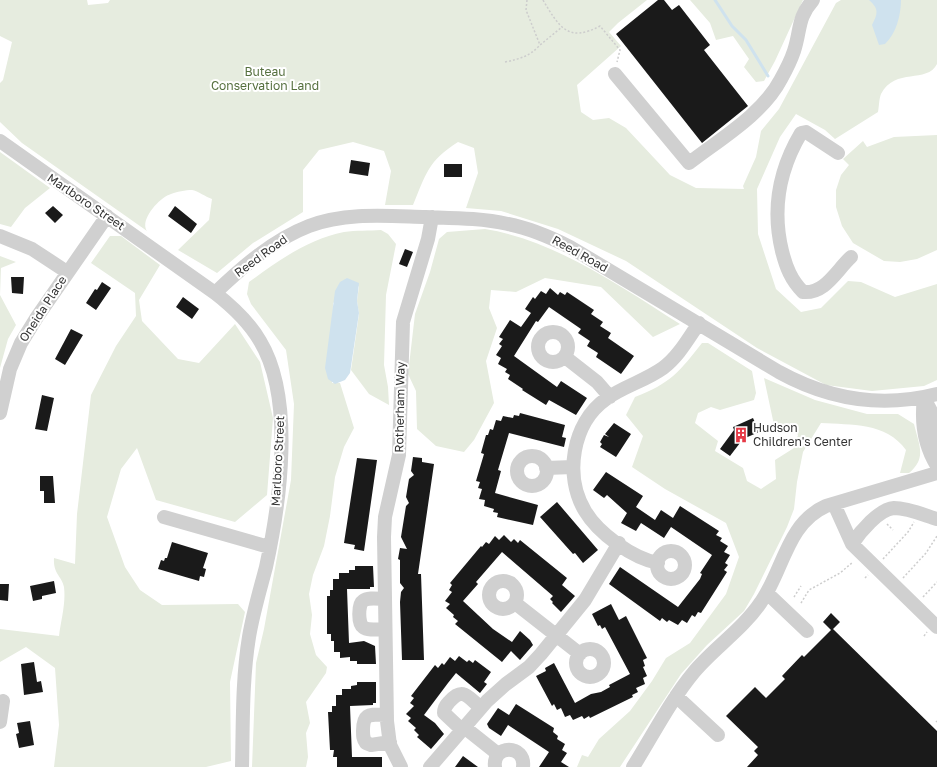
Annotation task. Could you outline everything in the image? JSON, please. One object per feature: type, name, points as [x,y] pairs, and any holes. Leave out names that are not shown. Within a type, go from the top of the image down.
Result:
[{"type":"street","points":[[615,74],[689,163],[758,110],[769,98],[788,66],[794,49],[798,28],[803,15],[813,0]]},
{"type":"street","points":[[838,153],[806,132],[801,133],[788,158],[777,200],[778,230],[791,277],[803,292],[810,293],[824,286],[851,257]]},
{"type":"street","name":"Marlboro Street","points":[[0,141],[36,168],[107,216],[215,293],[236,310],[253,331],[266,352],[274,374],[281,410],[281,436],[276,500],[270,547],[247,654],[243,690],[242,767]]},
{"type":"street","name":"Oneida Place","points":[[0,413],[10,369],[21,343],[67,272],[107,216]]},
{"type":"street","name":"Reed Road","points":[[215,293],[242,268],[296,232],[314,224],[332,219],[356,216],[432,217],[492,221],[547,236],[583,254],[790,378],[826,393],[851,399],[875,401],[931,396]]},
{"type":"street","name":"Rotherham Way","points":[[401,767],[390,742],[387,715],[385,517],[400,450],[402,328],[405,311],[430,233],[432,217]]},
{"type":"street","points":[[0,236],[32,249],[67,272]]},
{"type":"street","points":[[658,563],[646,560],[619,543],[602,531],[586,513],[576,491],[573,467],[576,444],[583,427],[595,409],[610,397],[642,381],[664,367],[686,343],[699,323]]},
{"type":"street","points":[[565,356],[598,382],[610,397]]},
{"type":"street","points":[[931,396],[937,447]]},
{"type":"street","points":[[931,396],[922,416],[928,448],[937,466]]},
{"type":"street","points":[[546,468],[573,467]]},
{"type":"street","points":[[636,766],[676,696],[697,668],[753,612],[767,593],[793,537],[803,522],[817,510],[937,473]]},
{"type":"street","points":[[834,504],[852,544],[937,627]]},
{"type":"street","points":[[852,544],[866,526],[886,509],[895,508],[937,519]]},
{"type":"street","points":[[164,517],[270,547]]},
{"type":"street","points":[[430,767],[496,692],[529,667],[557,635],[585,600],[619,543]]},
{"type":"street","points":[[767,593],[808,631]]},
{"type":"street","points":[[385,599],[365,600],[362,602],[360,607],[361,623],[363,627],[368,629],[385,628]]},
{"type":"street","points":[[514,602],[580,654]]},
{"type":"street","points":[[481,708],[462,693],[455,695],[444,708],[444,713],[496,760],[508,749],[517,751],[522,757],[523,767]]},
{"type":"street","points":[[676,696],[718,736]]},
{"type":"street","points":[[0,722],[3,701]]},
{"type":"street","points":[[387,715],[370,715],[365,717],[363,721],[364,739],[366,743],[370,745],[390,742]]},
{"type":"path","points":[[527,0],[526,10],[540,45]]},
{"type":"path","points":[[543,0],[562,27],[572,34],[587,33],[600,26],[620,50],[615,74]]},
{"type":"path","points":[[505,62],[517,60],[530,54],[562,27]]},
{"type":"path","points":[[865,578],[908,532],[917,513]]},
{"type":"path","points":[[882,520],[893,530]]},
{"type":"path","points":[[895,586],[926,554],[937,536]]},
{"type":"path","points":[[801,603],[809,590],[840,573],[851,564]]},
{"type":"path","points":[[794,597],[801,586]]},
{"type":"green space","name":"Buteau Conservation Land","points":[[0,0],[87,0],[88,5],[108,3],[110,0],[647,0],[609,32],[621,46],[577,85],[581,112],[593,120],[609,118],[626,128],[670,175],[696,188],[744,189],[743,186],[756,157],[761,131],[779,109],[836,3],[841,0],[937,0],[937,64],[932,70],[926,73],[894,81],[887,86],[881,94],[878,112],[835,139],[825,130],[796,114],[780,137],[757,189],[758,234],[776,289],[801,312],[821,308],[848,281],[861,282],[895,297],[937,284],[937,380],[924,386],[872,391],[826,385],[757,348],[626,261],[558,229],[501,211],[466,208],[478,173],[474,148],[458,142],[440,156],[429,169],[413,205],[385,205],[391,171],[384,151],[353,142],[319,150],[303,170],[303,212],[253,243],[217,273],[178,250],[209,220],[212,199],[192,190],[173,193],[166,196],[156,204],[148,215],[145,226],[147,231],[22,143],[0,122],[0,83],[3,80],[12,42],[0,36]]},
{"type":"green space","points":[[690,0],[803,0],[775,61],[764,81],[756,82],[744,67],[749,59],[733,36],[716,40],[710,23]]},
{"type":"green space","points":[[937,135],[937,250],[917,259],[900,262],[884,261],[853,243],[842,226],[836,207],[836,190],[841,175],[849,165],[843,159],[863,141],[867,147],[894,137]]},
{"type":"green space","points":[[0,152],[50,188],[25,208],[11,227],[0,224]]},
{"type":"green space","points":[[485,229],[537,243],[562,254],[611,281],[680,324],[653,337],[601,287],[545,278],[516,292],[491,290],[489,308],[497,328],[486,361],[494,403],[474,440],[464,452],[436,446],[417,429],[416,391],[408,374],[415,314],[430,272],[439,239],[447,232]]},
{"type":"green space","points":[[381,230],[388,234],[396,244],[386,295],[384,365],[388,387],[389,405],[369,394],[351,370],[359,314],[357,301],[359,286],[333,303],[332,383],[340,383],[354,428],[344,447],[335,477],[330,516],[324,546],[313,575],[309,594],[312,615],[310,634],[316,655],[327,667],[326,673],[306,702],[310,723],[306,733],[308,757],[306,767],[252,767],[256,663],[264,629],[291,480],[294,404],[286,350],[251,304],[247,294],[249,282],[282,259],[318,240],[344,232]]},
{"type":"green space","points":[[110,236],[121,236],[160,265],[139,300],[142,321],[178,359],[199,363],[235,324],[260,362],[273,418],[267,495],[235,522],[156,500],[137,448],[121,469],[107,517],[125,567],[140,590],[162,605],[238,604],[245,612],[230,682],[231,761],[206,767],[54,767],[59,725],[55,668],[26,647],[0,662],[0,629],[59,636],[64,605],[64,587],[56,571],[54,558],[75,564],[77,514],[91,395],[116,346],[136,316],[135,293],[91,263]]},
{"type":"green space","points":[[0,256],[16,262],[1,268],[0,295]]},
{"type":"green space","points":[[0,295],[16,325],[8,339],[0,368]]},
{"type":"green space","points":[[702,343],[708,343],[752,371],[756,393],[754,400],[720,410],[711,407],[698,413],[695,423],[718,441],[715,451],[743,468],[747,481],[761,489],[776,479],[775,460],[794,448],[798,435],[793,427],[784,432],[774,425],[764,378],[815,400],[867,414],[898,414],[914,424],[920,456],[915,467],[909,473],[900,473],[906,450],[898,441],[888,434],[856,425],[821,423],[803,452],[797,482],[794,509],[787,527],[744,611],[707,645],[681,674],[620,767],[577,767],[582,755],[588,757],[599,739],[630,711],[652,681],[666,658],[690,643],[726,594],[739,557],[726,523],[665,489],[632,467],[643,436],[626,415],[635,397],[666,382],[680,369]]},
{"type":"water","points":[[869,0],[901,0],[900,12],[895,30],[885,44],[879,45],[872,25],[876,14],[876,9]]},
{"type":"water","points":[[347,278],[359,283],[357,301],[359,313],[350,373],[345,380],[335,384],[328,379],[325,368],[335,291],[340,282]]},
{"type":"building","points":[[658,0],[664,0],[672,10],[679,5],[710,45],[704,50],[748,106],[702,143],[616,34]]},
{"type":"building","points":[[351,160],[370,163],[368,176],[349,173]]},
{"type":"building","points":[[444,164],[462,164],[462,177],[444,177]]},
{"type":"building","points":[[53,206],[63,215],[55,223],[45,213]]},
{"type":"building","points":[[175,206],[197,224],[191,233],[168,216]]},
{"type":"building","points":[[405,249],[413,252],[407,267],[399,264]]},
{"type":"building","points":[[11,277],[24,277],[23,294],[12,293]]},
{"type":"building","points":[[102,282],[111,288],[96,310],[86,303],[95,289],[97,290]]},
{"type":"building","points":[[550,288],[558,295],[560,292],[565,295],[567,292],[594,310],[591,314],[603,322],[600,326],[611,333],[608,338],[634,356],[621,374],[596,357],[598,353],[587,346],[590,341],[578,333],[581,329],[549,307],[538,322],[536,321],[514,356],[557,387],[561,381],[587,398],[576,415],[549,400],[546,405],[522,390],[523,389],[508,379],[510,375],[505,372],[507,369],[498,364],[501,358],[496,355],[502,346],[499,344],[503,339],[499,337],[510,320],[521,327],[531,313],[525,309],[533,297],[535,299],[541,291],[546,294]]},
{"type":"building","points":[[183,297],[199,309],[192,319],[176,307]]},
{"type":"building","points":[[71,329],[83,335],[65,365],[55,359]]},
{"type":"building","points":[[42,395],[54,398],[47,431],[35,429]]},
{"type":"building","points":[[520,413],[565,425],[562,437],[566,438],[564,447],[509,433],[498,470],[501,471],[495,493],[538,505],[533,525],[497,517],[498,513],[493,512],[494,509],[484,506],[485,500],[479,499],[482,489],[478,488],[480,482],[476,481],[484,454],[481,453],[486,435],[488,435],[490,429],[493,430],[496,420],[501,421],[503,416],[513,418],[514,415],[519,416]]},
{"type":"building","name":"Hudson Children's Center","points":[[753,418],[759,432],[743,439],[730,456],[720,449],[734,430],[733,427]]},
{"type":"building","points":[[614,423],[631,434],[616,457],[600,447],[602,444],[600,442],[604,435],[609,437],[605,434]]},
{"type":"building","points":[[413,457],[422,458],[422,462],[434,464],[418,574],[421,574],[424,660],[402,660],[400,602],[401,592],[404,588],[400,583],[400,560],[398,559],[400,548],[407,549],[401,537],[406,506],[409,503],[406,497],[409,479],[414,475],[411,471]]},
{"type":"building","points":[[357,458],[377,460],[364,551],[354,549],[355,545],[344,543]]},
{"type":"building","points":[[606,472],[643,496],[636,507],[655,520],[661,510],[673,518],[680,506],[719,531],[716,535],[722,538],[720,541],[728,546],[724,552],[730,555],[725,563],[728,565],[724,570],[727,572],[701,613],[698,612],[695,617],[692,615],[687,623],[682,620],[678,625],[669,620],[667,622],[662,618],[660,621],[609,584],[620,567],[678,607],[700,579],[702,574],[700,573],[712,555],[671,527],[664,538],[641,523],[636,531],[621,523],[627,513],[607,495],[604,498],[593,490]]},
{"type":"building","points":[[40,476],[53,476],[55,503],[44,503],[44,491],[40,491]]},
{"type":"building","points":[[557,502],[598,550],[583,563],[540,517]]},
{"type":"building","points":[[504,535],[511,542],[514,539],[518,543],[520,540],[567,578],[562,585],[575,596],[561,612],[550,599],[553,596],[502,552],[476,582],[478,584],[463,601],[493,629],[512,642],[520,631],[530,640],[533,645],[520,660],[511,651],[502,662],[455,624],[458,621],[446,608],[450,604],[445,601],[452,592],[449,590],[452,585],[450,583],[481,546],[482,547],[486,542],[489,544],[495,536],[499,540]]},
{"type":"building","points":[[172,542],[208,553],[203,568],[206,569],[204,577],[200,576],[199,581],[158,569],[161,560],[164,561],[165,558],[167,558]]},
{"type":"building","points":[[355,566],[373,566],[374,587],[370,587],[370,589],[347,589],[349,643],[364,641],[375,646],[376,664],[357,664],[357,661],[350,661],[350,657],[340,658],[340,652],[334,652],[334,641],[331,641],[331,634],[327,634],[327,596],[330,596],[330,590],[333,590],[333,579],[339,579],[339,573],[349,573],[349,570],[355,570]]},
{"type":"building","points":[[54,581],[56,593],[42,596],[42,599],[33,601],[30,586]]},
{"type":"building","points":[[0,584],[9,584],[8,601],[0,600]]},
{"type":"building","points":[[611,604],[619,620],[626,616],[647,658],[643,660],[645,666],[643,667],[647,676],[643,678],[645,684],[636,688],[638,692],[632,695],[633,697],[590,718],[589,716],[584,719],[582,716],[573,720],[570,715],[565,717],[561,708],[557,710],[554,704],[552,706],[536,676],[546,671],[545,668],[554,663],[575,703],[591,694],[601,692],[610,687],[609,685],[630,674],[605,627],[602,629],[600,625],[598,626],[592,614]]},
{"type":"building","points":[[831,613],[840,622],[833,629],[937,731],[937,767],[747,767],[758,755],[754,751],[758,747],[726,716],[755,687],[766,698],[785,679],[782,676],[802,655],[804,657],[831,630],[823,622]]},
{"type":"building","points":[[459,656],[467,662],[469,660],[473,663],[475,660],[491,672],[484,682],[487,684],[480,693],[456,673],[448,683],[424,715],[435,723],[444,734],[431,749],[417,737],[419,735],[414,730],[416,728],[408,721],[411,718],[406,714],[414,706],[410,703],[414,698],[411,696],[435,665],[438,668],[442,663],[444,665],[450,657],[455,661]]},
{"type":"building","points":[[34,662],[37,682],[41,681],[43,692],[24,695],[21,664]]},
{"type":"building","points":[[357,682],[376,682],[376,703],[373,703],[373,705],[350,706],[352,757],[382,757],[382,767],[337,767],[337,757],[333,757],[334,750],[330,750],[328,712],[332,712],[332,706],[336,706],[336,695],[342,695],[342,689],[351,689],[351,686],[357,685]]},
{"type":"building","points":[[516,704],[554,728],[553,732],[558,736],[557,739],[565,744],[562,750],[567,753],[561,762],[569,767],[539,767],[549,752],[508,725],[501,736],[489,728],[487,724],[498,708],[509,715]]},
{"type":"building","points":[[30,721],[34,745],[19,748],[16,734],[19,733],[17,723]]},
{"type":"building","points":[[463,756],[478,767],[455,767]]},
{"type":"waterway","points":[[715,0],[732,26],[746,40],[768,76]]},
{"type":"place","name":"Hudson Children's Center","points":[[741,435]]}]
